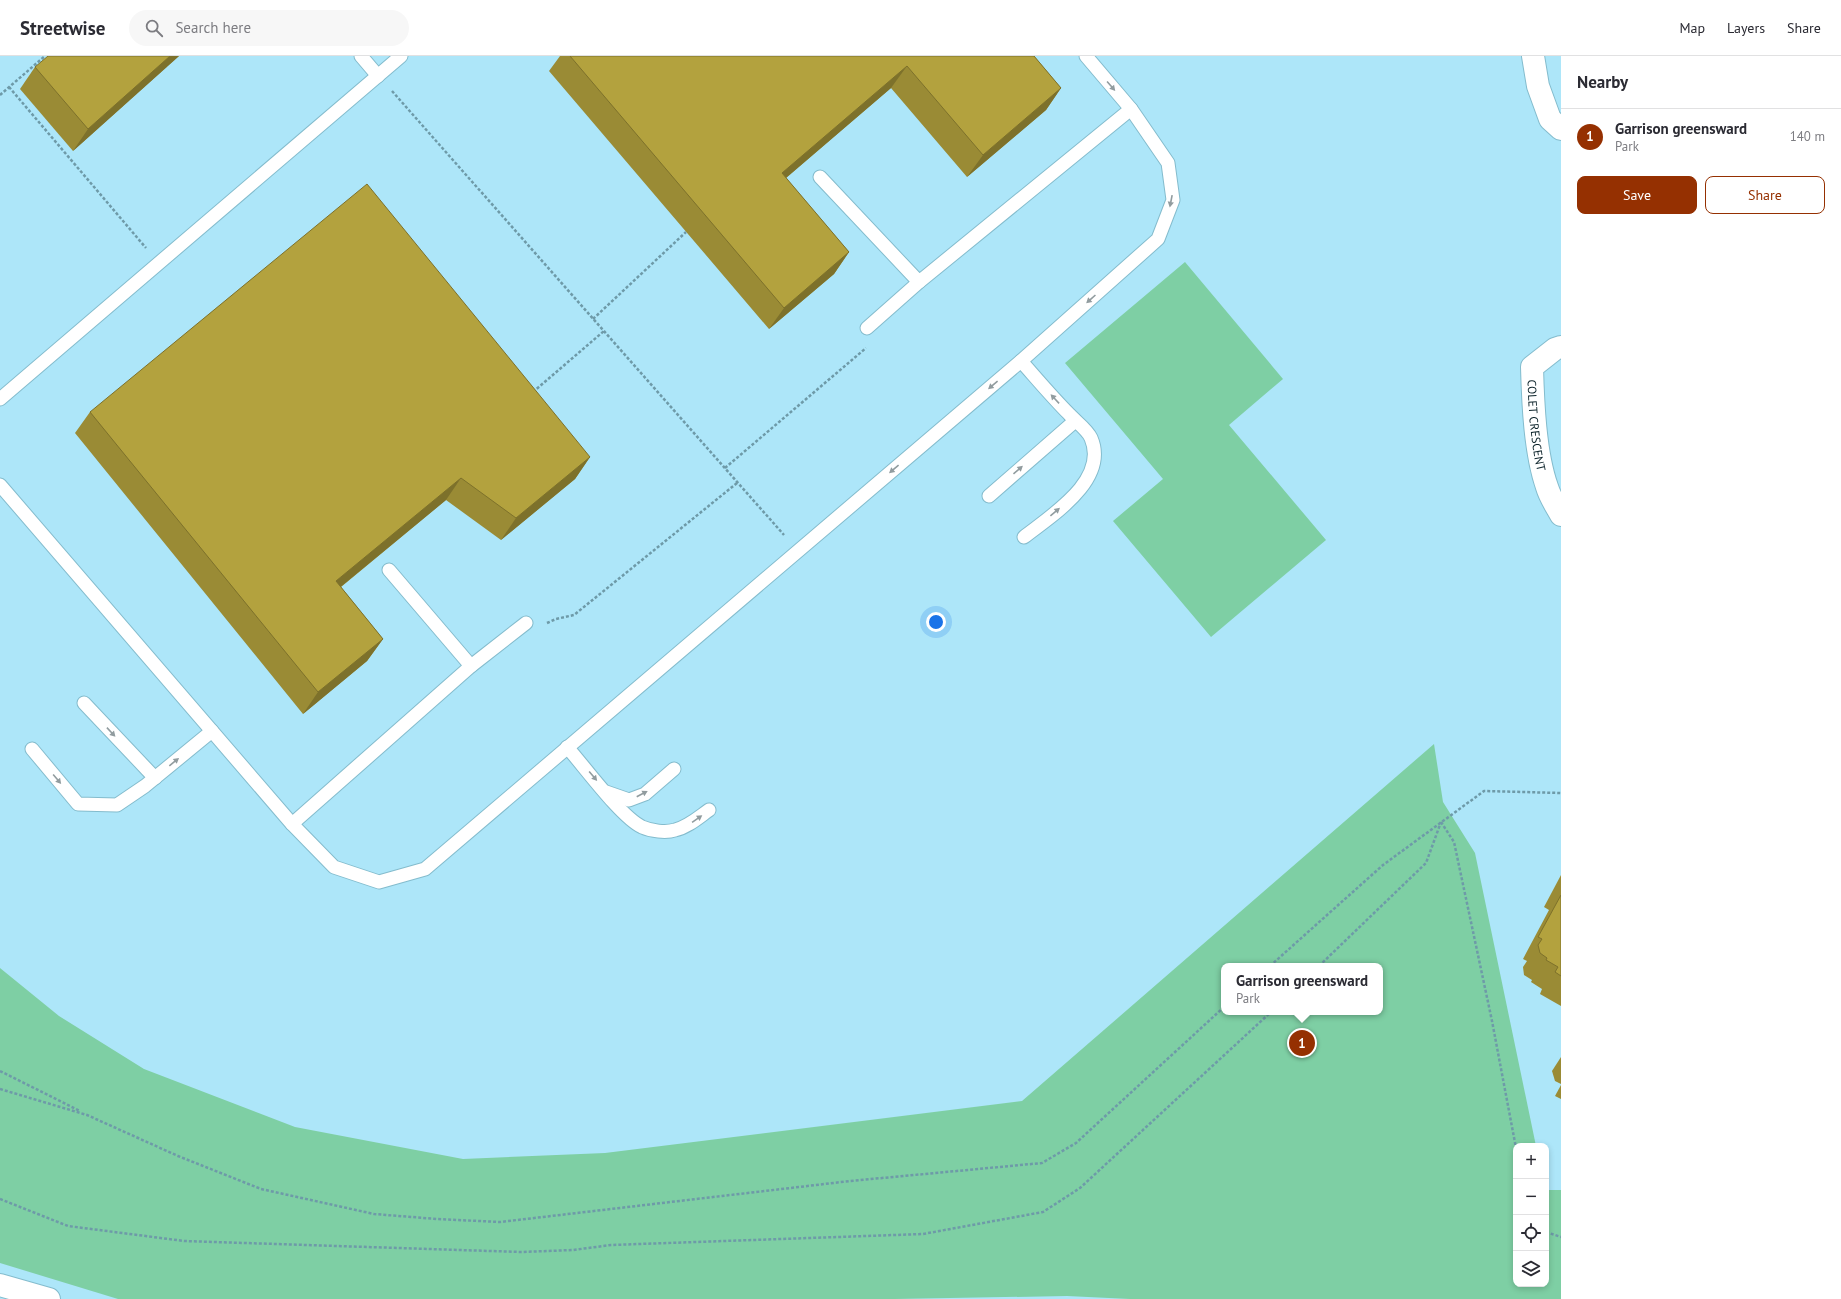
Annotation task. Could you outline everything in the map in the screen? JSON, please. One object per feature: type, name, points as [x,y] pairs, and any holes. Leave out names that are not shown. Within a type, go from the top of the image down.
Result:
[{"type":"street","points":[[1533,56],[1538,86],[1550,119],[1561,129]]},
{"type":"street","name":"COLET CRESCENT","points":[[1561,347],[1555,349],[1532,367],[1533,402],[1544,473],[1547,488],[1561,515]]},
{"type":"street","points":[[0,1285],[49,1299]]},
{"type":"lane","points":[[361,56],[378,76]]},
{"type":"lane","points":[[0,399],[401,56]]},
{"type":"lane","points":[[0,485],[292,824],[334,868],[379,882],[425,869],[1021,361],[1158,239],[1173,200],[1168,163],[1131,108],[1086,56]]},
{"type":"lane","points":[[867,328],[919,282],[1131,108]]},
{"type":"lane","points":[[820,177],[919,282]]},
{"type":"lane","points":[[1021,361],[1091,437],[1096,454],[1093,469],[1084,484],[1058,510],[1024,537]]},
{"type":"lane","points":[[989,496],[1075,421]]},
{"type":"lane","points":[[389,570],[471,666]]},
{"type":"lane","points":[[292,824],[471,666],[526,623]]},
{"type":"lane","points":[[84,703],[155,778]]},
{"type":"lane","points":[[32,749],[78,804],[117,806],[155,778],[212,732]]},
{"type":"lane","points":[[567,747],[632,820],[642,827],[660,831],[676,830],[690,824],[710,810]]},
{"type":"lane","points":[[606,792],[629,800],[644,794],[674,769]]},
{"type":"path","points":[[0,95],[45,56]]},
{"type":"path","points":[[378,76],[798,551]]},
{"type":"path","points":[[9,87],[159,263]]},
{"type":"path","points":[[593,319],[686,232]]},
{"type":"path","points":[[725,468],[875,340],[867,328]]},
{"type":"path","points":[[528,397],[604,331]]},
{"type":"path","points":[[526,623],[534,632],[556,619],[574,615],[738,483]]},
{"type":"path","points":[[1273,963],[1383,865],[1484,791],[1561,793]]},
{"type":"path","points":[[1322,963],[1426,863],[1441,822]]},
{"type":"path","points":[[1441,822],[1454,842],[1492,1021],[1515,1143]]},
{"type":"path","points":[[0,1072],[87,1115],[178,1156],[261,1189],[374,1214],[500,1222],[850,1181],[1042,1163],[1076,1142],[1221,1010]]},
{"type":"path","points":[[0,1199],[68,1226],[184,1241],[521,1252],[573,1250],[610,1245],[923,1234],[1043,1212],[1080,1188],[1268,1015]]},
{"type":"path","points":[[0,1089],[87,1115]]},
{"type":"path","points":[[1549,1233],[1561,1237]]},
{"type":"green space","points":[[1185,262],[1283,379],[1229,425],[1326,540],[1211,637],[1113,521],[1163,479],[1065,363]]},
{"type":"green space","points":[[1434,744],[1443,802],[1475,853],[1535,1143],[1513,1143],[1513,1287],[1549,1287],[1549,1190],[1561,1190],[1561,1299],[1130,1299],[1067,1296],[895,1299],[118,1299],[0,1263],[0,968],[59,1016],[144,1069],[295,1127],[463,1159],[605,1153],[1022,1101]]},
{"type":"building","points":[[48,56],[170,56],[88,129],[35,67]]},
{"type":"building","points":[[570,56],[1034,56],[1061,88],[983,155],[907,66],[782,173],[849,252],[784,308]]},
{"type":"building","points":[[367,184],[590,457],[516,518],[461,478],[336,581],[383,639],[318,692],[90,412]]},
{"type":"building","points":[[1561,895],[1561,976],[1555,972],[1558,967],[1546,960],[1547,958],[1540,953],[1538,945],[1542,939],[1538,937]]},
{"type":"place","name":"Garrison greensward","points":[[1302,1043]]}]
